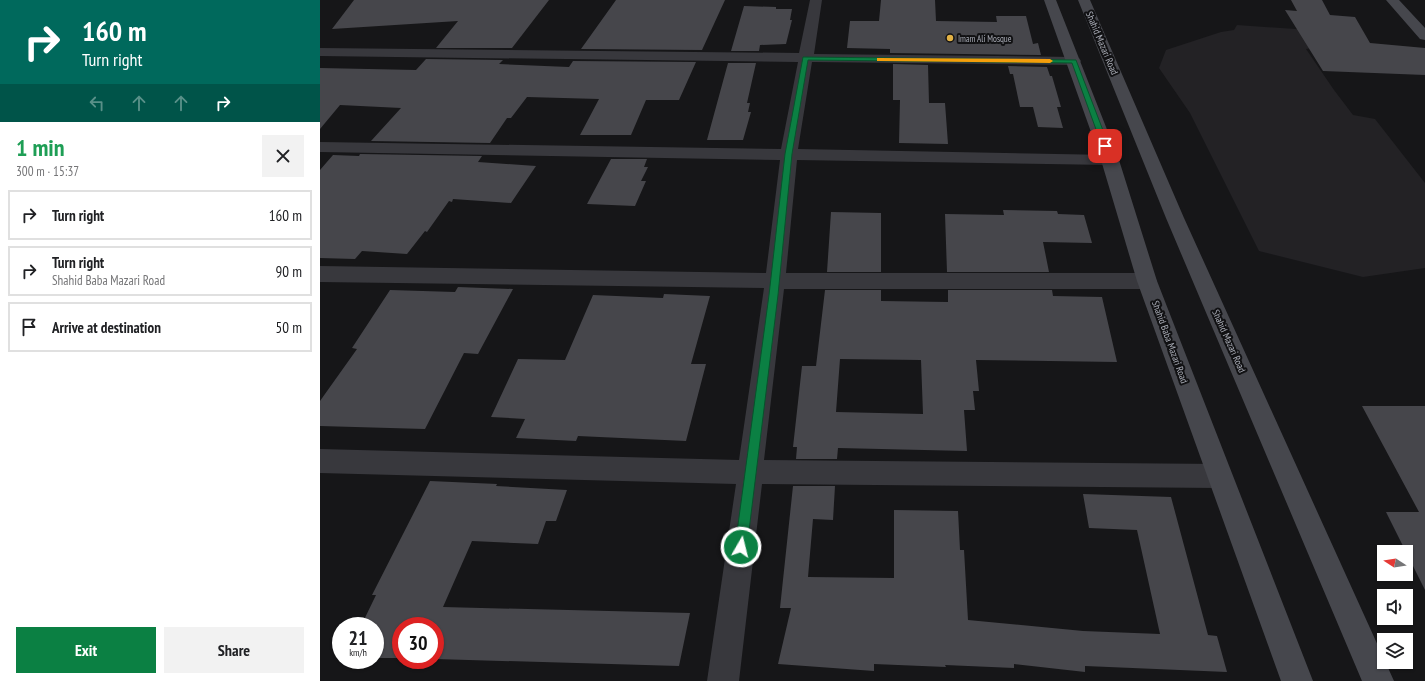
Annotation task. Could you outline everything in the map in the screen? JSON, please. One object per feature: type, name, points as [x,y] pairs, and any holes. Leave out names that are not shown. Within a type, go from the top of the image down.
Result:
[{"type":"main road","name":"Shahid Baba Mazari Road","points":[[1050,0],[1110,160],[1147,281],[1218,476],[1297,681]]},
{"type":"main road","name":"Shahid Mazari Road","points":[[1084,0],[1178,225],[1378,681]]},
{"type":"main road","points":[[1392,0],[1425,36]]},
{"type":"street","points":[[723,681],[775,281],[789,154],[816,0]]},
{"type":"street","points":[[320,52],[1074,62]]},
{"type":"street","points":[[320,147],[1110,160]]},
{"type":"street","points":[[320,274],[775,281],[1147,281]]},
{"type":"street","points":[[320,461],[751,472],[1218,476]]},
{"type":"shaded area","points":[[1237,25],[1310,30],[1322,47],[1306,49],[1334,90],[1353,115],[1375,119],[1425,183],[1425,268],[1363,277],[1259,251],[1190,113],[1159,68],[1166,50],[1221,32],[1234,30]]},
{"type":"building","points":[[354,0],[549,0],[512,48],[436,48],[458,21],[332,29]]},
{"type":"building","points":[[616,0],[725,0],[702,50],[581,49]]},
{"type":"building","points":[[881,0],[935,0],[936,21],[997,22],[996,16],[1026,16],[1033,44],[1038,43],[1041,55],[890,53],[890,49],[847,48],[850,21],[879,21]]},
{"type":"building","points":[[1291,0],[1322,0],[1330,15],[1355,17],[1370,43],[1425,48],[1425,75],[1323,71],[1285,10],[1297,11]]},
{"type":"building","points":[[744,6],[792,9],[790,20],[792,20],[786,44],[760,45],[759,51],[731,51]]},
{"type":"building","points":[[426,59],[503,60],[499,64],[569,67],[573,61],[696,62],[679,100],[646,100],[631,135],[580,135],[599,99],[527,97],[511,118],[507,118],[490,143],[371,141],[401,108],[340,105],[320,129],[320,68],[416,70]]},
{"type":"building","points":[[728,63],[756,63],[747,103],[750,103],[748,112],[751,112],[743,140],[707,140]]},
{"type":"building","points":[[893,64],[928,65],[929,103],[945,103],[948,144],[899,143],[900,100],[893,100]]},
{"type":"building","points":[[1008,66],[1047,67],[1050,76],[1052,76],[1061,107],[1057,107],[1063,128],[1038,127],[1033,107],[1020,107],[1013,74],[1010,74]]},
{"type":"building","points":[[360,154],[482,156],[478,162],[536,166],[511,203],[453,199],[452,202],[449,201],[427,232],[425,231],[407,254],[362,251],[355,259],[320,258],[320,170],[333,155],[359,156]]},
{"type":"building","points":[[611,159],[647,159],[644,167],[648,167],[641,181],[646,181],[635,206],[587,204]]},
{"type":"building","points":[[1003,210],[1057,211],[1058,214],[1084,215],[1092,243],[1043,242],[1049,272],[947,272],[945,214],[1004,215]]},
{"type":"building","points":[[831,212],[881,213],[881,272],[827,272]]},
{"type":"building","points":[[458,287],[513,289],[478,354],[464,353],[425,429],[320,426],[320,401],[357,349],[352,348],[390,290],[455,292]]},
{"type":"building","points":[[825,290],[881,290],[881,301],[948,302],[948,290],[1052,290],[1053,296],[1102,297],[1117,362],[976,360],[979,391],[973,391],[975,410],[964,410],[967,451],[838,448],[837,459],[796,459],[797,447],[793,447],[802,366],[816,366]],"holes":[[[840,359],[921,360],[923,414],[836,412]]]},
{"type":"building","points":[[664,294],[710,296],[691,364],[706,364],[686,441],[578,436],[576,441],[516,438],[525,419],[491,417],[518,359],[565,360],[593,295],[663,298]]},
{"type":"building","points":[[1362,406],[1425,406],[1425,590],[1413,566],[1413,545],[1402,545],[1386,512],[1419,512]]},
{"type":"building","points":[[430,481],[497,484],[496,486],[567,490],[556,521],[546,521],[538,544],[472,541],[443,607],[690,613],[679,666],[444,659],[444,617],[392,617],[392,658],[384,658],[384,617],[365,617],[376,595],[372,595]]},
{"type":"building","points":[[793,486],[835,486],[833,520],[813,519],[808,577],[894,578],[894,510],[958,511],[960,550],[964,550],[968,620],[1083,631],[1160,634],[1137,530],[1089,528],[1083,494],[1171,497],[1208,635],[1217,636],[1227,672],[1085,666],[1085,672],[1014,664],[1014,668],[874,664],[874,671],[778,664],[791,608],[780,608]]},
{"type":"slow traffic","points":[[880,59],[1050,61]]},
{"type":"place","name":"Imam Ali Mosque","points":[[950,38]]},
{"type":"route","points":[[741,547],[773,295],[789,154],[805,58],[1074,62],[1105,146]]}]
